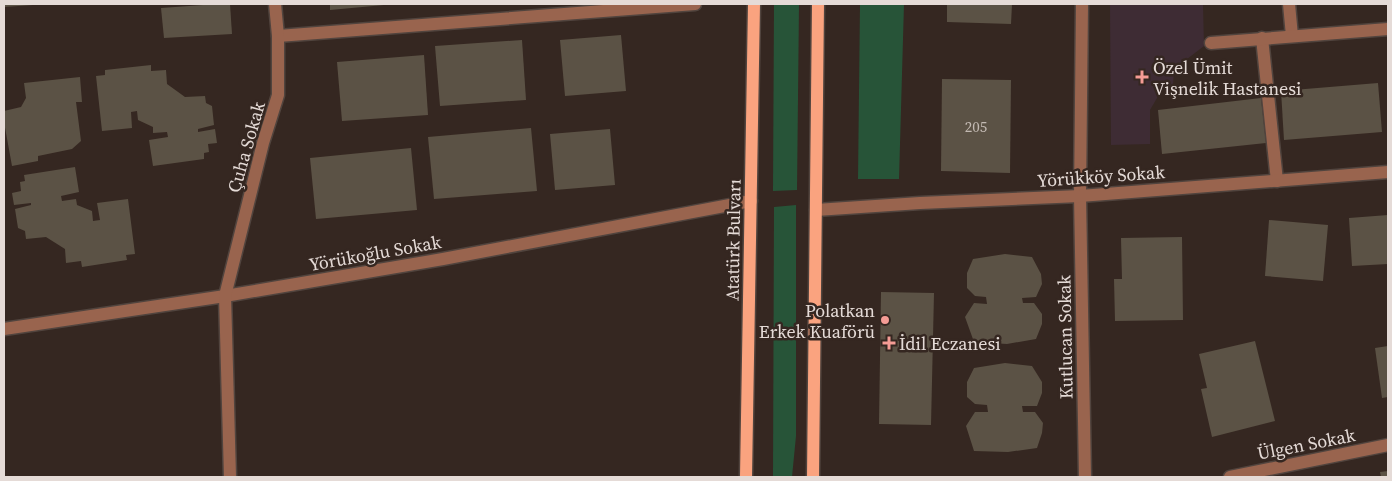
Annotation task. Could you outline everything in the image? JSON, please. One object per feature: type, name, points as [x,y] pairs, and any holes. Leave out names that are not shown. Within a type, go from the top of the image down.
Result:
[{"type":"main road","name":"Atatürk Bulvarı","points":[[746,477],[754,4]]},
{"type":"main road","points":[[813,477],[818,4]]},
{"type":"street","name":"Çuha Sokak","points":[[230,477],[225,296],[263,143],[278,95],[278,36],[275,4]]},
{"type":"street","points":[[278,36],[695,4]]},
{"type":"street","name":"Kutlucan Sokak","points":[[1082,4],[1080,196],[1085,477]]},
{"type":"street","points":[[1289,4],[1292,36]]},
{"type":"street","points":[[1211,44],[1262,38],[1388,29]]},
{"type":"street","points":[[1262,38],[1277,181]]},
{"type":"street","name":"Yörükköy Sokak","points":[[816,210],[1080,196],[1388,172]]},
{"type":"street","name":"Yörükoğlu Sokak","points":[[4,329],[225,296],[443,260],[751,201]]},
{"type":"street","name":"Ülgen Sokak","points":[[1230,477],[1388,445]]},
{"type":"shaded area","name":"Özel Ümit Vişnelik Hastanesi","points":[[1110,4],[1203,4],[1204,46],[1174,69],[1173,86],[1164,86],[1150,110],[1150,144],[1111,145]]},
{"type":"green space","points":[[774,4],[799,4],[797,190],[773,191]]},
{"type":"green space","points":[[860,4],[904,4],[899,179],[858,179]]},
{"type":"green space","points":[[796,205],[796,436],[792,477],[773,477],[774,207]]},
{"type":"building","points":[[4,4],[33,4],[33,5],[4,7]]},
{"type":"building","points":[[230,4],[232,34],[164,38],[161,8]]},
{"type":"building","points":[[330,4],[384,4],[384,5],[330,10]]},
{"type":"building","points":[[947,4],[1012,4],[1011,24],[947,22]]},
{"type":"building","points":[[621,35],[626,91],[565,96],[560,40]]},
{"type":"building","points":[[522,40],[526,100],[440,106],[435,46]]},
{"type":"building","points":[[424,55],[428,115],[342,121],[337,62]]},
{"type":"building","points":[[151,65],[151,71],[166,70],[167,84],[185,97],[205,96],[206,103],[212,106],[214,125],[198,129],[198,132],[215,129],[217,143],[208,144],[209,152],[204,153],[204,159],[153,166],[149,140],[168,137],[167,132],[153,133],[153,127],[138,120],[137,111],[131,112],[132,128],[102,131],[96,76],[105,75],[105,70]]},
{"type":"building","points":[[80,77],[82,102],[76,102],[81,141],[72,149],[38,156],[38,161],[12,166],[4,122],[4,111],[21,107],[26,98],[24,83]]},
{"type":"building","points":[[942,79],[1011,80],[1010,173],[941,171]]},
{"type":"building","points":[[1378,83],[1382,132],[1284,140],[1281,91]]},
{"type":"building","points":[[1261,98],[1266,143],[1162,154],[1158,110]]},
{"type":"building","points":[[531,128],[537,191],[434,199],[428,137]]},
{"type":"building","points":[[610,129],[615,185],[555,190],[550,134]]},
{"type":"building","points":[[411,148],[417,210],[316,219],[310,158]]},
{"type":"building","points":[[75,167],[79,192],[61,196],[62,201],[76,199],[77,205],[92,211],[93,221],[100,220],[97,203],[128,199],[135,254],[126,255],[127,260],[82,267],[81,261],[66,263],[65,249],[46,237],[26,239],[25,231],[18,228],[15,209],[31,205],[31,203],[14,205],[12,193],[21,191],[20,182],[25,181],[24,175]]},
{"type":"building","points":[[1388,215],[1388,264],[1352,266],[1349,218]]},
{"type":"building","points":[[1269,220],[1328,225],[1323,281],[1265,276]]},
{"type":"building","points":[[1182,237],[1183,320],[1115,321],[1114,279],[1122,279],[1121,238]]},
{"type":"building","points":[[1005,254],[1032,257],[1041,274],[1042,284],[1036,297],[1022,298],[1023,303],[1034,303],[1042,314],[1042,324],[1036,339],[1007,344],[974,342],[965,317],[974,303],[987,304],[986,297],[975,296],[967,288],[967,273],[973,259]]},
{"type":"building","points":[[881,292],[934,293],[931,425],[879,424]]},
{"type":"building","points":[[1255,341],[1275,421],[1212,437],[1201,389],[1207,388],[1199,354]]},
{"type":"building","points":[[1388,346],[1388,397],[1382,398],[1375,348]]},
{"type":"building","points":[[1005,363],[1032,366],[1042,382],[1042,393],[1037,406],[1022,406],[1023,412],[1035,412],[1043,423],[1037,448],[1008,452],[974,451],[966,426],[975,412],[988,412],[987,405],[975,404],[967,397],[967,382],[974,368]]},
{"type":"building","points":[[1388,471],[1388,477],[1381,477],[1380,472]]},
{"type":"place","name":"Özel Ümit Vişnelik Hastanesi","points":[[1142,77]]},
{"type":"place","name":"Polatkan Erkek Kuaförü","points":[[885,320]]},
{"type":"place","name":"İdil Eczanesi","points":[[889,343]]}]
